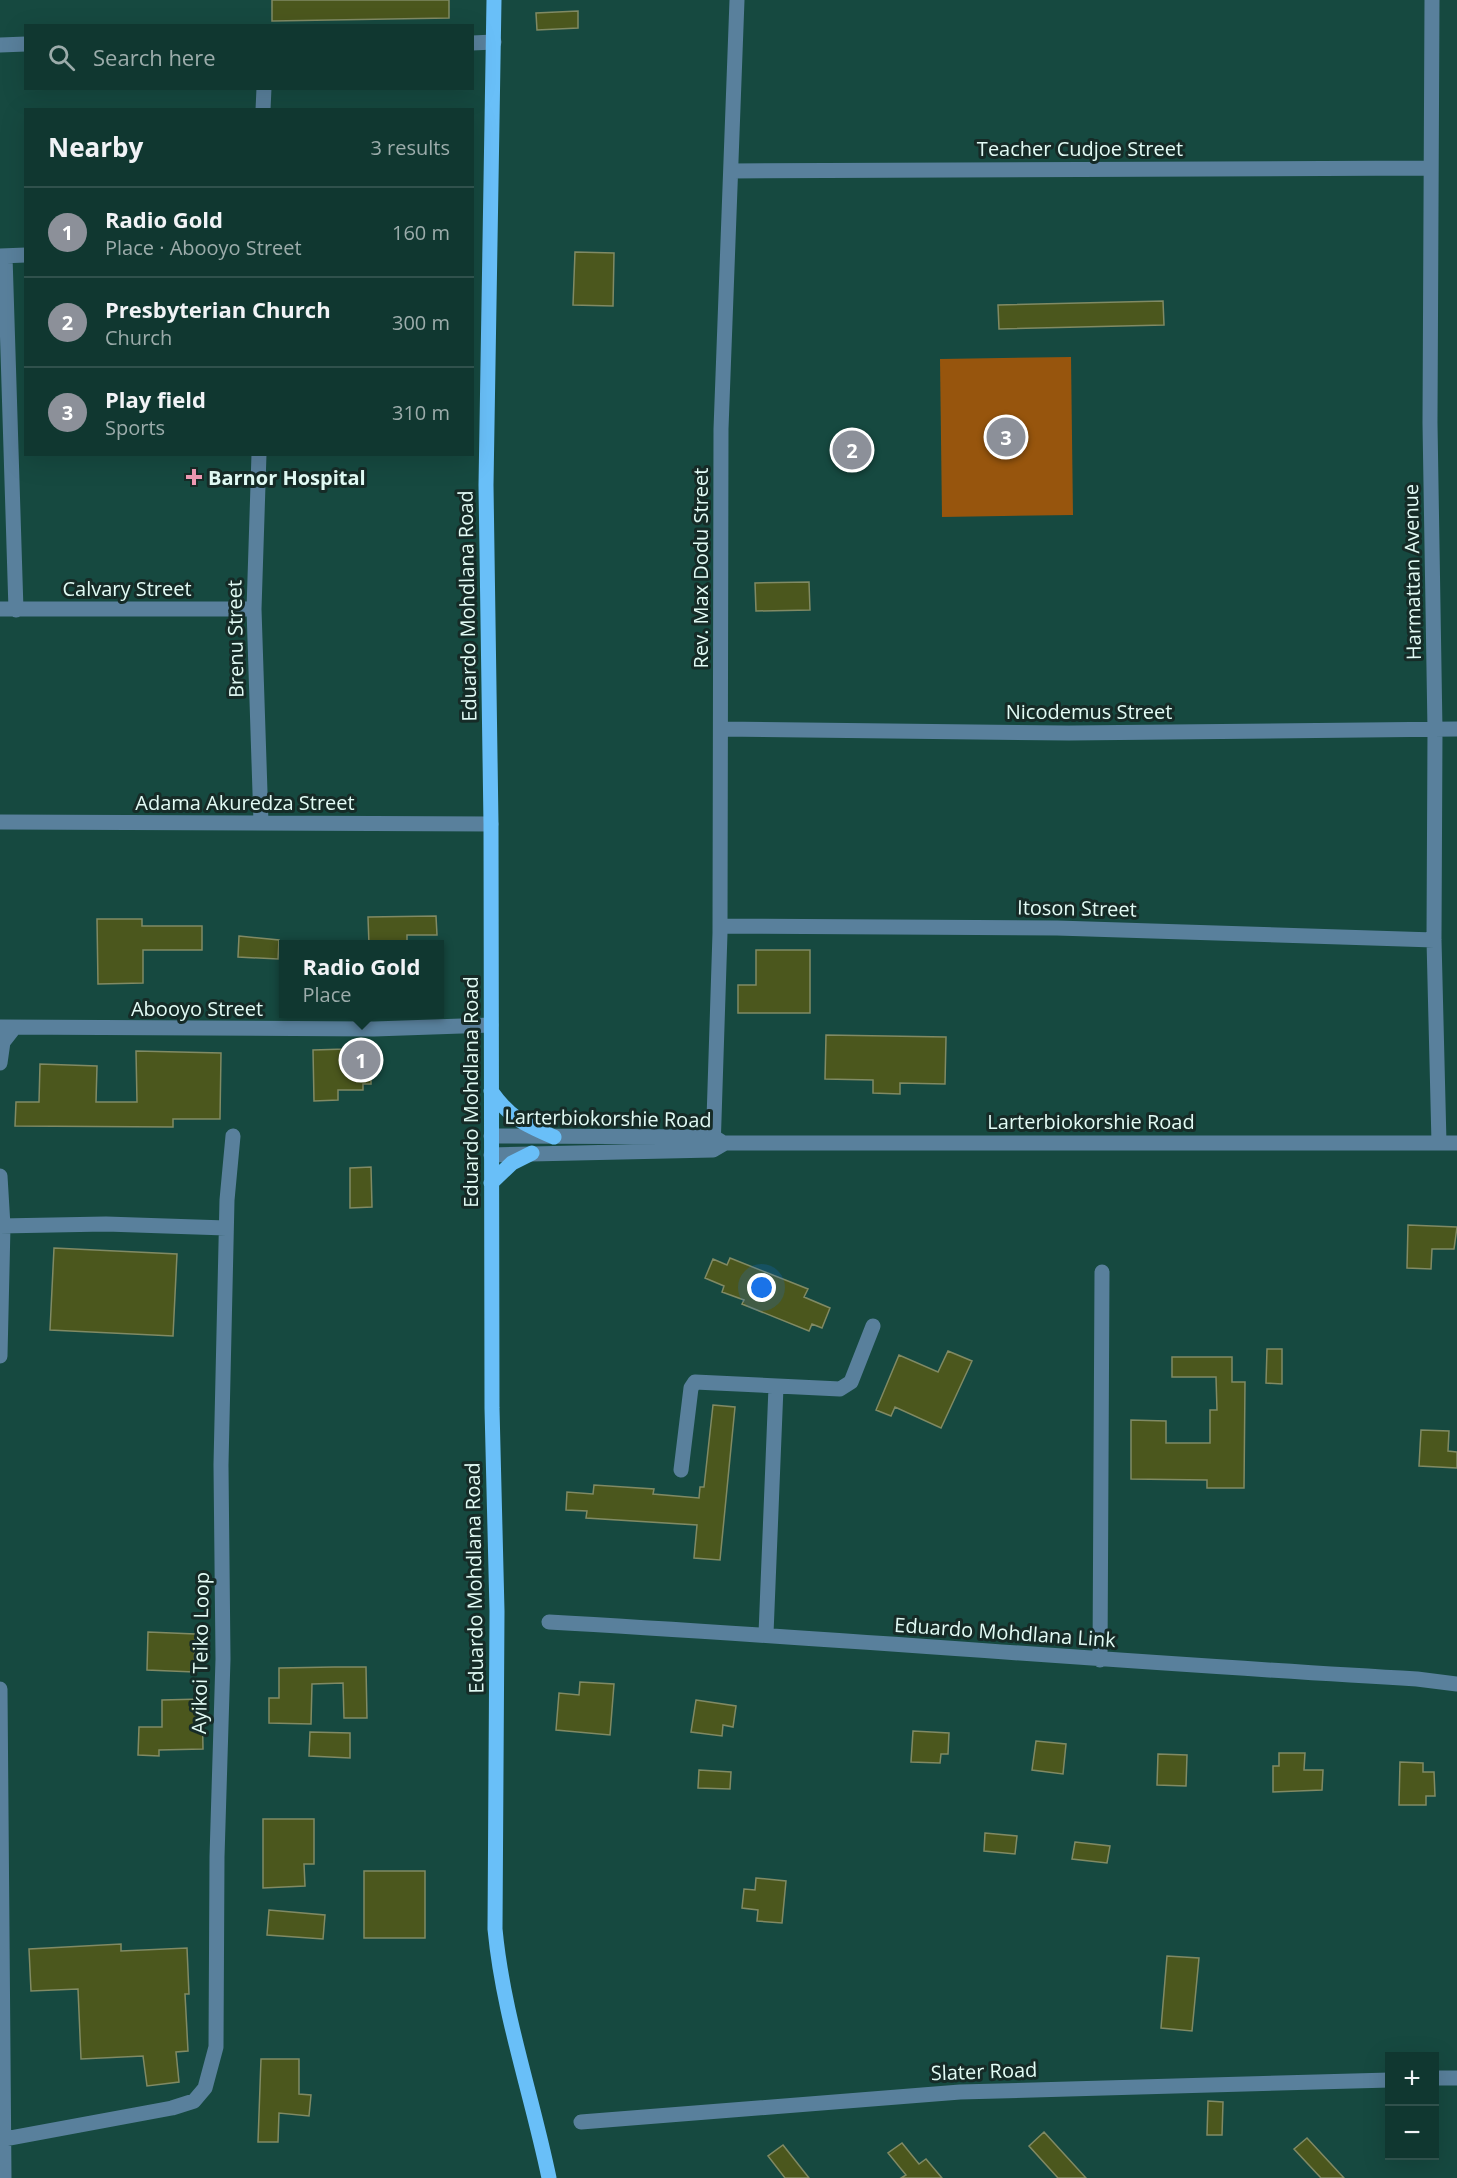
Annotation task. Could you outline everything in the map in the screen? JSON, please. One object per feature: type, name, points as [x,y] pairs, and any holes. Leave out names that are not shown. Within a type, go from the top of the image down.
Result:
[{"type":"main road","name":"Eduardo Mohdlana Road","points":[[494,0],[486,485],[492,1408],[497,1611],[495,1929],[498,1962],[508,2013],[549,2178]]},
{"type":"main road","points":[[490,1090],[503,1108],[515,1119],[554,1137]]},
{"type":"main road","points":[[491,1183],[512,1163],[532,1153]]},
{"type":"street","name":"Rev. Max Dodu Street","points":[[717,1143],[721,429],[737,0]]},
{"type":"street","name":"Harmattan Avenue","points":[[1432,0],[1430,423],[1436,730],[1434,940],[1439,1143]]},
{"type":"street","points":[[474,43],[494,42]]},
{"type":"street","points":[[0,45],[24,45]]},
{"type":"street","points":[[263,108],[264,90]]},
{"type":"street","name":"Teacher Cudjoe Street","points":[[731,171],[1430,168]]},
{"type":"street","points":[[16,610],[3,256],[24,255]]},
{"type":"street","name":"Brenu Street","points":[[259,456],[254,609],[261,823]]},
{"type":"street","name":"Calvary Street","points":[[0,609],[254,609]]},
{"type":"street","name":"Nicodemus Street","points":[[721,729],[1057,733],[1457,729]]},
{"type":"street","name":"Adama Akuredza Street","points":[[0,822],[490,824]]},
{"type":"street","name":"Itoson Street","points":[[720,926],[1057,928],[1434,940]]},
{"type":"street","name":"Abooyo Street","points":[[0,1063],[7,1028],[374,1029],[490,1025]]},
{"type":"street","name":"Ayikoi Teiko Loop","points":[[2,2140],[172,2108],[194,2100],[205,2088],[210,2074],[216,2047],[217,1857],[223,1659],[221,1465],[226,1228],[233,1136]]},
{"type":"street","name":"Larterbiokorshie Road","points":[[490,1136],[717,1143],[1457,1143]]},
{"type":"street","name":"Larterbiokorshie Road","points":[[491,1155],[717,1143]]},
{"type":"street","points":[[0,1176],[0,1356]]},
{"type":"street","points":[[1,1226],[106,1224],[226,1228]]},
{"type":"street","points":[[1100,1660],[1102,1272]]},
{"type":"street","points":[[681,1470],[691,1388],[695,1382],[846,1388],[851,1382],[873,1326]]},
{"type":"street","points":[[766,1634],[776,1387]]},
{"type":"street","name":"Eduardo Mohdlana Link","points":[[549,1622],[766,1634],[1100,1660],[1418,1679],[1457,1684]]},
{"type":"street","points":[[0,1689],[4,2178]]},
{"type":"street","points":[[1439,2078],[1457,2078]]},
{"type":"street","name":"Slater Road","points":[[581,2122],[873,2097],[960,2092],[1385,2080]]},
{"type":"shaded area","points":[[1071,357],[1073,515],[942,517],[940,359]]},
{"type":"building","points":[[272,0],[449,0],[449,18],[272,21]]},
{"type":"building","points":[[578,11],[578,28],[537,30],[536,13]]},
{"type":"building","points":[[575,252],[614,253],[613,306],[573,305]]},
{"type":"building","points":[[1163,301],[1164,325],[999,329],[998,305]]},
{"type":"building","points":[[809,582],[810,610],[756,611],[755,583]]},
{"type":"building","points":[[436,916],[437,935],[407,935],[407,940],[369,940],[368,917]]},
{"type":"building","points":[[97,919],[142,919],[142,926],[202,926],[202,950],[143,950],[143,983],[98,984]]},
{"type":"building","points":[[239,936],[279,940],[278,959],[238,957]]},
{"type":"building","points":[[756,950],[810,950],[810,1013],[738,1013],[738,985],[756,985]]},
{"type":"building","points":[[826,1035],[946,1037],[945,1084],[900,1083],[900,1094],[873,1093],[873,1080],[825,1079]]},
{"type":"building","points":[[346,1045],[376,1045],[376,1075],[371,1075],[371,1084],[363,1084],[363,1090],[338,1090],[338,1100],[314,1101],[313,1050],[346,1049]]},
{"type":"building","points":[[136,1051],[221,1053],[220,1119],[173,1119],[173,1127],[15,1126],[16,1102],[39,1102],[40,1064],[97,1066],[96,1102],[137,1102]]},
{"type":"building","points":[[371,1167],[372,1207],[350,1208],[350,1168]]},
{"type":"building","points":[[1408,1225],[1457,1227],[1454,1249],[1432,1249],[1431,1269],[1407,1268]]},
{"type":"building","points":[[54,1248],[177,1254],[173,1336],[50,1330]]},
{"type":"building","points":[[730,1258],[808,1289],[804,1297],[830,1308],[822,1328],[812,1324],[809,1331],[742,1304],[744,1300],[722,1292],[724,1286],[705,1278],[713,1259],[727,1265]]},
{"type":"building","points":[[1267,1349],[1282,1349],[1282,1384],[1266,1383]]},
{"type":"building","points":[[948,1351],[972,1361],[941,1428],[895,1407],[891,1416],[876,1410],[899,1355],[938,1372]]},
{"type":"building","points":[[1172,1357],[1232,1357],[1232,1382],[1245,1382],[1244,1488],[1207,1488],[1207,1480],[1131,1479],[1131,1420],[1166,1421],[1166,1443],[1210,1443],[1210,1410],[1217,1410],[1216,1377],[1172,1377]]},
{"type":"building","points":[[713,1405],[735,1407],[720,1560],[694,1558],[697,1525],[586,1518],[587,1511],[566,1510],[567,1492],[593,1494],[594,1485],[654,1489],[653,1494],[699,1498],[700,1487],[704,1487]]},
{"type":"building","points":[[1421,1430],[1449,1431],[1448,1451],[1457,1452],[1457,1468],[1419,1466]]},
{"type":"building","points":[[148,1632],[195,1634],[194,1672],[147,1670]]},
{"type":"building","points":[[366,1667],[367,1718],[344,1718],[343,1683],[312,1684],[311,1724],[269,1723],[269,1698],[279,1698],[279,1668]]},
{"type":"building","points":[[580,1682],[614,1684],[610,1735],[556,1730],[559,1693],[579,1695]]},
{"type":"building","points":[[202,1699],[203,1749],[159,1750],[159,1756],[138,1755],[139,1727],[162,1727],[162,1700]]},
{"type":"building","points":[[696,1700],[736,1706],[733,1727],[723,1725],[722,1736],[691,1732]]},
{"type":"building","points":[[913,1731],[949,1733],[948,1754],[941,1754],[940,1763],[911,1762]]},
{"type":"building","points":[[310,1732],[350,1733],[350,1758],[309,1756]]},
{"type":"building","points":[[1036,1741],[1066,1744],[1063,1774],[1032,1770]]},
{"type":"building","points":[[1279,1753],[1305,1753],[1304,1770],[1323,1770],[1322,1790],[1273,1792],[1273,1766],[1279,1766]]},
{"type":"building","points":[[1158,1754],[1187,1755],[1186,1786],[1157,1785]]},
{"type":"building","points":[[1400,1762],[1423,1763],[1423,1772],[1434,1772],[1435,1796],[1426,1796],[1426,1805],[1399,1805]]},
{"type":"building","points":[[699,1770],[731,1772],[730,1789],[698,1788]]},
{"type":"building","points":[[263,1819],[314,1819],[314,1864],[304,1864],[305,1886],[263,1888]]},
{"type":"building","points":[[985,1833],[1017,1836],[1015,1854],[984,1851]]},
{"type":"building","points":[[1075,1842],[1110,1846],[1107,1863],[1072,1859]]},
{"type":"building","points":[[364,1871],[425,1871],[425,1938],[364,1938]]},
{"type":"building","points":[[756,1878],[786,1881],[782,1923],[757,1921],[758,1910],[742,1908],[744,1889],[755,1890]]},
{"type":"building","points":[[269,1910],[325,1915],[323,1939],[267,1935]]},
{"type":"building","points":[[121,1944],[121,1951],[187,1948],[189,1994],[185,1994],[188,2051],[176,2052],[179,2082],[147,2086],[143,2056],[81,2059],[78,1989],[31,1991],[29,1949]]},
{"type":"building","points":[[1167,1956],[1199,1958],[1192,2031],[1161,2028]]},
{"type":"building","points":[[261,2059],[299,2059],[299,2094],[311,2095],[309,2116],[279,2113],[278,2142],[258,2142]]},
{"type":"building","points":[[1208,2101],[1223,2102],[1222,2135],[1207,2135]]},
{"type":"building","points":[[1044,2132],[1086,2178],[1058,2178],[1029,2146]]},
{"type":"building","points":[[1307,2138],[1344,2178],[1321,2178],[1294,2149]]},
{"type":"building","points":[[902,2143],[919,2164],[926,2159],[942,2178],[901,2178],[906,2175],[888,2153]]},
{"type":"building","points":[[783,2145],[809,2178],[785,2178],[768,2156]]},
{"type":"place","name":"Play field","points":[[1006,437]]},
{"type":"place","name":"Presbyterian Church","points":[[852,450]]},
{"type":"place","name":"Barnor Hospital","points":[[194,477]]},
{"type":"place","name":"Radio Gold","points":[[361,1060]]}]
